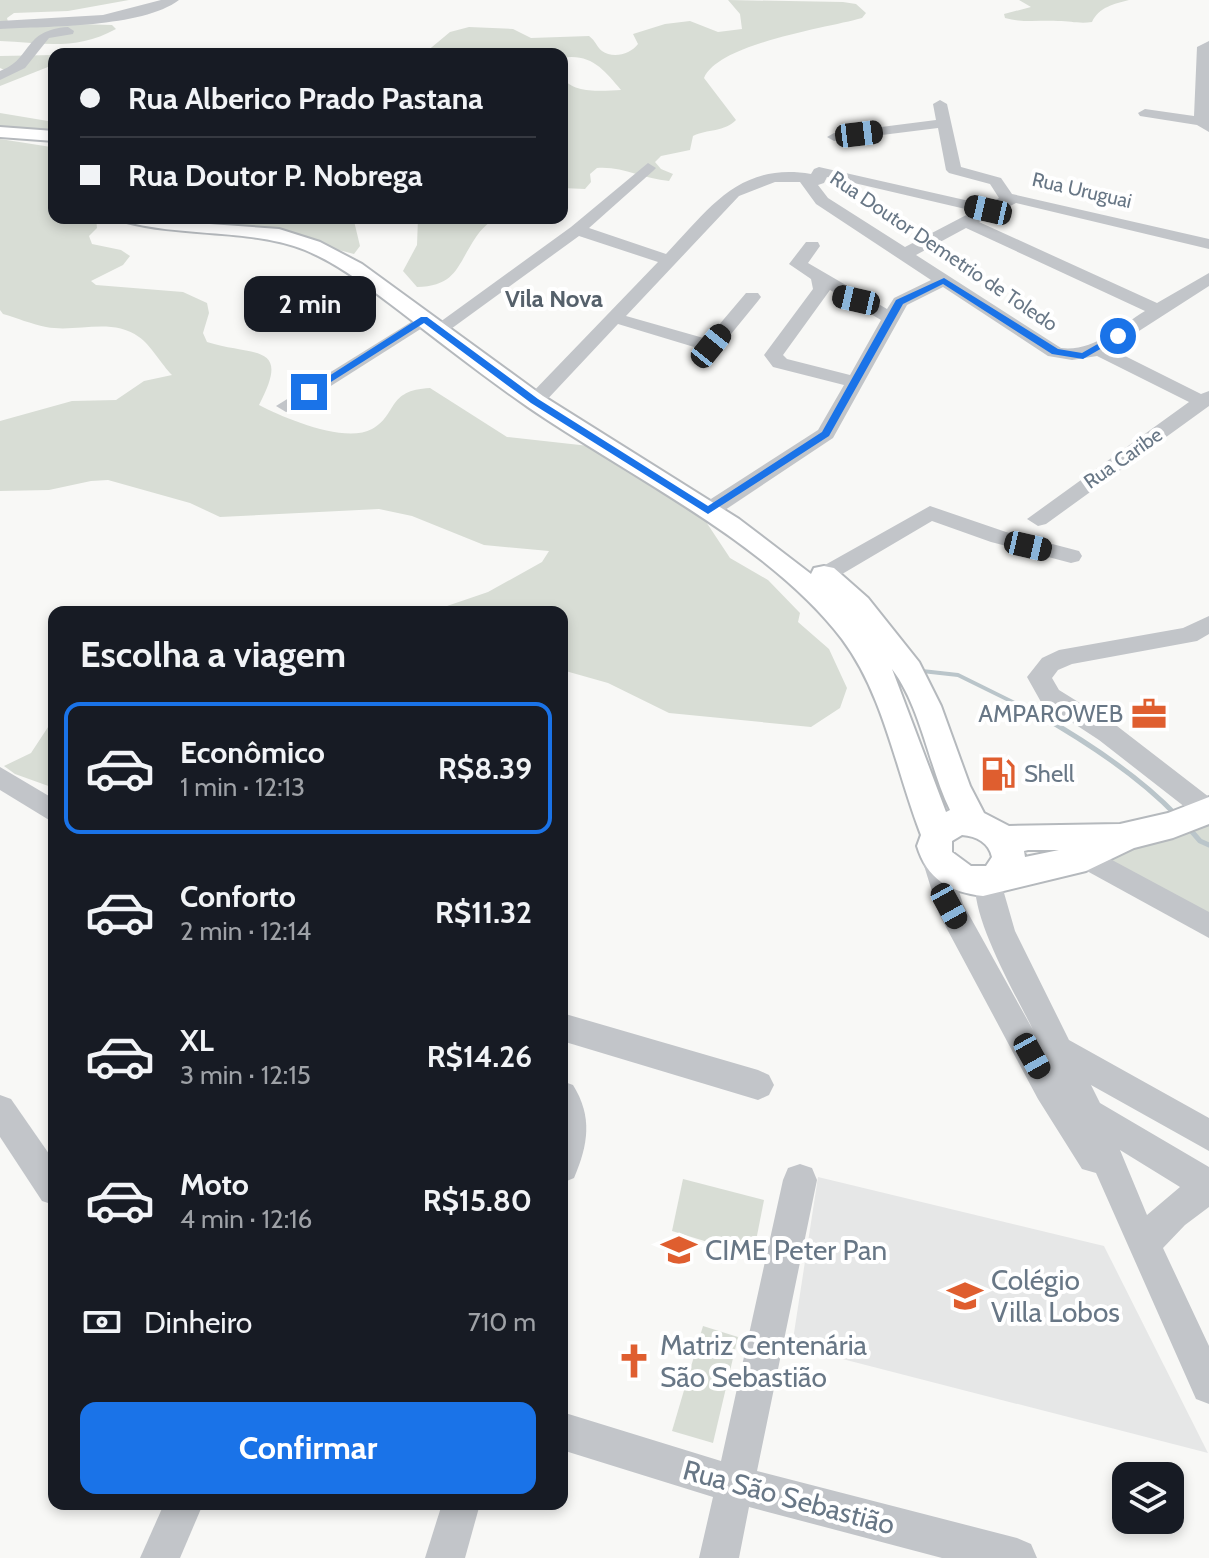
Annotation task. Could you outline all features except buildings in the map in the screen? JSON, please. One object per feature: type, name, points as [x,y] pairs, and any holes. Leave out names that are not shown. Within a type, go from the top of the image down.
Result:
[{"type":"main road","points":[[0,132],[48,136]]},
{"type":"main road","points":[[157,224],[279,235],[313,246],[355,268],[535,401],[719,518],[818,593],[853,633],[880,674],[936,846],[949,873],[968,881],[1040,869],[1086,857],[1126,836],[1196,815]]},
{"type":"main road","points":[[719,518],[789,550],[858,605],[909,670],[926,706],[954,786],[972,821]]},
{"type":"main road","points":[[936,846],[945,825],[972,821],[990,828],[1003,840],[1009,859],[994,878]]},
{"type":"main road","points":[[1003,840],[1126,836]]},
{"type":"street","points":[[0,25],[103,19],[173,0]]},
{"type":"street","points":[[125,30],[148,22]]},
{"type":"street","points":[[0,76],[21,68],[37,40],[44,34],[65,31],[85,36]]},
{"type":"street","points":[[1145,113],[1205,125],[1204,47],[1209,45]]},
{"type":"street","name":"Rua Uruguai","points":[[940,104],[954,170],[996,181],[1008,200],[1030,200],[1209,244]]},
{"type":"street","points":[[834,137],[861,140],[944,123]]},
{"type":"street","points":[[286,406],[431,325],[577,230],[648,168]]},
{"type":"street","points":[[535,401],[733,193],[767,177],[785,173],[819,180],[819,172],[837,174],[988,210]]},
{"type":"street","name":"Rua Doutor Demetrio de Toledo","points":[[819,180],[808,182],[822,201],[1055,352],[1083,356],[1098,349]]},
{"type":"street","points":[[903,255],[1008,200]]},
{"type":"street","points":[[966,222],[1159,311]]},
{"type":"street","points":[[577,230],[669,260]]},
{"type":"street","points":[[812,246],[798,264],[889,317]]},
{"type":"street","points":[[819,277],[822,289],[817,298],[773,355],[775,360],[855,382]]},
{"type":"street","points":[[1098,349],[1209,278]]},
{"type":"street","points":[[719,518],[826,434],[889,317],[906,298],[944,280]]},
{"type":"street","points":[[817,298],[839,296],[856,300]]},
{"type":"street","points":[[615,318],[711,346],[752,297]]},
{"type":"street","points":[[1098,349],[1206,399]]},
{"type":"street","name":"Rua Caribe","points":[[1038,519],[1206,399]]},
{"type":"street","points":[[824,575],[930,513],[999,537],[1071,556]]},
{"type":"street","points":[[1196,815],[1108,733],[1050,696],[1039,677],[1050,664],[1067,656],[1189,635],[1209,624]]},
{"type":"street","points":[[3,781],[48,808]]},
{"type":"street","points":[[936,846],[949,906],[1049,1089],[1126,1206]]},
{"type":"street","points":[[1086,857],[1209,926]]},
{"type":"street","points":[[994,878],[993,910],[1001,932],[1089,1114],[1126,1206],[1209,1386]]},
{"type":"street","points":[[568,1033],[758,1085]]},
{"type":"street","points":[[1060,1051],[1209,1135]]},
{"type":"street","points":[[1049,1089],[1209,1188],[1177,1208],[1143,1244]]},
{"type":"street","points":[[568,1104],[574,1129],[568,1148]]},
{"type":"street","points":[[0,1110],[48,1180]]},
{"type":"street","points":[[719,1558],[800,1180]]},
{"type":"street","name":"Rua São Sebastião","points":[[568,1433],[733,1484],[1017,1558]]},
{"type":"street","points":[[160,1558],[181,1510]]},
{"type":"street","points":[[445,1558],[459,1510]]},
{"type":"shaded area","points":[[0,0],[129,0],[68,11],[14,13],[7,18],[8,22],[112,25],[116,29],[87,40],[59,44],[0,41]]},
{"type":"shaded area","points":[[728,0],[843,2],[856,4],[866,13],[862,18],[751,46],[714,66],[704,78],[736,120],[727,127],[693,136],[690,150],[661,156],[655,162],[661,169],[673,174],[669,181],[597,168],[590,174],[591,182],[585,189],[568,188],[568,83],[580,89],[621,90],[596,65],[581,58],[568,57],[568,48],[431,48],[450,32],[469,27],[513,29],[531,38],[589,36],[602,51],[611,55],[622,54],[638,44],[633,34],[665,24],[690,21],[718,32],[742,29],[740,14]]},
{"type":"shaded area","points":[[1019,0],[1129,0],[1103,10],[1092,22],[1083,23],[1005,18],[1004,14],[1031,7]]},
{"type":"shaded area","points":[[48,55],[48,67],[0,86],[0,76],[9,72],[0,68],[0,56]]},
{"type":"shaded area","points":[[0,113],[48,121],[48,131],[40,133],[0,128]]},
{"type":"shaded area","points":[[0,139],[48,147],[48,224],[97,224],[97,228],[89,236],[92,244],[121,250],[130,256],[123,265],[91,281],[96,285],[183,292],[207,303],[209,313],[203,333],[207,342],[253,352],[269,361],[271,371],[268,385],[259,405],[315,428],[360,433],[380,423],[406,393],[430,388],[507,437],[616,449],[652,463],[681,484],[730,558],[768,580],[800,613],[798,622],[829,649],[847,688],[840,708],[811,727],[669,713],[608,683],[568,672],[568,606],[447,606],[488,592],[542,562],[549,551],[484,545],[412,516],[379,509],[220,517],[190,503],[108,480],[49,490],[0,491],[0,421],[72,401],[116,400],[144,381],[172,375],[143,340],[128,331],[105,327],[46,327],[3,314],[0,310]]},
{"type":"shaded area","points":[[222,224],[355,224],[360,246],[354,254],[254,228]]},
{"type":"shaded area","points":[[418,224],[488,224],[454,272],[440,283],[430,286],[417,287],[403,271],[417,245]]},
{"type":"shaded area","points":[[48,727],[48,786],[15,774],[4,766],[31,753]]},
{"type":"shaded area","points":[[1209,809],[1209,925],[1087,856]]},
{"type":"shaded area","name":"Colégio Villa Lobos","points":[[818,1177],[1104,1246],[1208,1453],[792,1346]]},
{"type":"shaded area","points":[[683,1179],[764,1200],[753,1256],[672,1231]]},
{"type":"shaded area","points":[[703,1326],[738,1337],[713,1443],[672,1431]]},
{"type":"waterway","points":[[922,671],[958,675],[1041,716]]},
{"type":"waterway","points":[[1038,714],[1111,760],[1177,816]]},
{"type":"waterway","points":[[1187,826],[1200,841],[1209,845]]},
{"type":"place","name":"AMPAROWEB","points":[[1149,714]]},
{"type":"place","name":"Shell","points":[[998,774]]},
{"type":"place","name":"CIME Peter Pan","points":[[679,1250]]},
{"type":"place","name":"Colégio Villa Lobos","points":[[965,1296]]},
{"type":"place","name":"Matriz Centenária São Sebastião","points":[[634,1361]]},
{"type":"district","name":"Vila Nova","points":[[554,299]]},
{"type":"route","points":[[309,392],[424,319],[535,401],[708,511],[826,434],[900,302],[944,280],[1055,352],[1083,356],[1118,336]]}]
